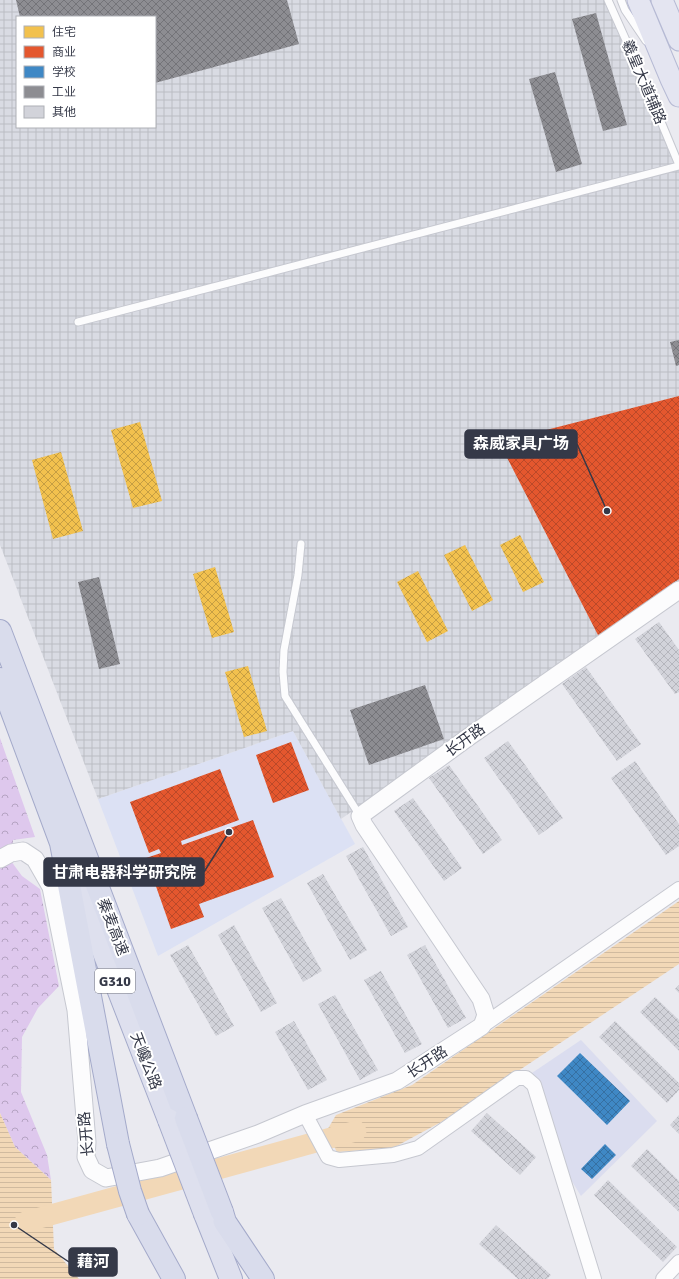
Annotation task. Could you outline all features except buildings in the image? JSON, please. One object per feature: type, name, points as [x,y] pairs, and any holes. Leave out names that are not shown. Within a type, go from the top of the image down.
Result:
[{"type":"highway","name":"秦麦高速","points":[[0,631],[223,1217],[263,1279]]},
{"type":"highway","name":"G310","points":[[0,679],[61,843]]},
{"type":"highway","points":[[61,843],[118,1144],[130,1191],[138,1214],[174,1279]]},
{"type":"highway","name":"天巉公路","points":[[61,843],[231,1279]]},
{"type":"highway","name":"G310","points":[[223,1217],[245,1279]]},
{"type":"main road","points":[[638,0],[675,88]]},
{"type":"main road","points":[[662,0],[679,40]]},
{"type":"street","name":"长开路","points":[[360,816],[470,736],[679,590]]},
{"type":"street","points":[[360,816],[364,825],[481,999],[486,1015],[482,1026]]},
{"type":"street","name":"长开路","points":[[6,856],[23,851],[35,859],[51,887],[76,1010],[87,1142],[86,1156],[92,1170],[106,1178],[160,1168],[258,1134],[305,1114],[398,1081],[482,1026]]},
{"type":"street","points":[[482,1026],[679,889]]},
{"type":"street","points":[[305,1114],[328,1158],[339,1160],[393,1155],[418,1148],[517,1078],[526,1078],[534,1085],[594,1279]]},
{"type":"street","points":[[663,1279],[679,1262]]},
{"type":"lane","name":"羲皇大道辅路","points":[[608,0],[679,165]]},
{"type":"lane","points":[[621,0],[625,10],[675,88]]},
{"type":"lane","points":[[78,322],[679,165]]},
{"type":"lane","points":[[302,544],[298,575],[284,650],[283,672],[285,696],[360,816]]},
{"type":"shaded area","points":[[0,0],[610,0],[679,163],[679,587],[341,819],[293,731],[98,799],[0,545]]},
{"type":"shaded area","points":[[293,731],[355,844],[158,956],[98,799]]},
{"type":"shaded area","points":[[679,901],[679,964],[443,1121],[393,1148],[337,1152],[326,1132],[336,1115],[412,1085]]},
{"type":"shaded area","points":[[581,1040],[657,1121],[581,1196],[562,1165],[532,1073]]},
{"type":"shaded area","points":[[0,1113],[15,1147],[51,1180],[54,1249],[79,1279],[0,1279]]},
{"type":"green space","points":[[0,738],[35,837],[13,840],[11,861],[22,876],[40,889],[59,986],[38,1008],[22,1037],[21,1092],[47,1155],[51,1180],[15,1147],[0,1113]]},
{"type":"waterway","points":[[25,1222],[356,1131]]},
{"type":"place","name":"森威家具广场","points":[[607,511]]},
{"type":"place","name":"甘肃电器科学研究院","points":[[229,832]]},
{"type":"place","name":"藉河","points":[[14,1225]]}]
